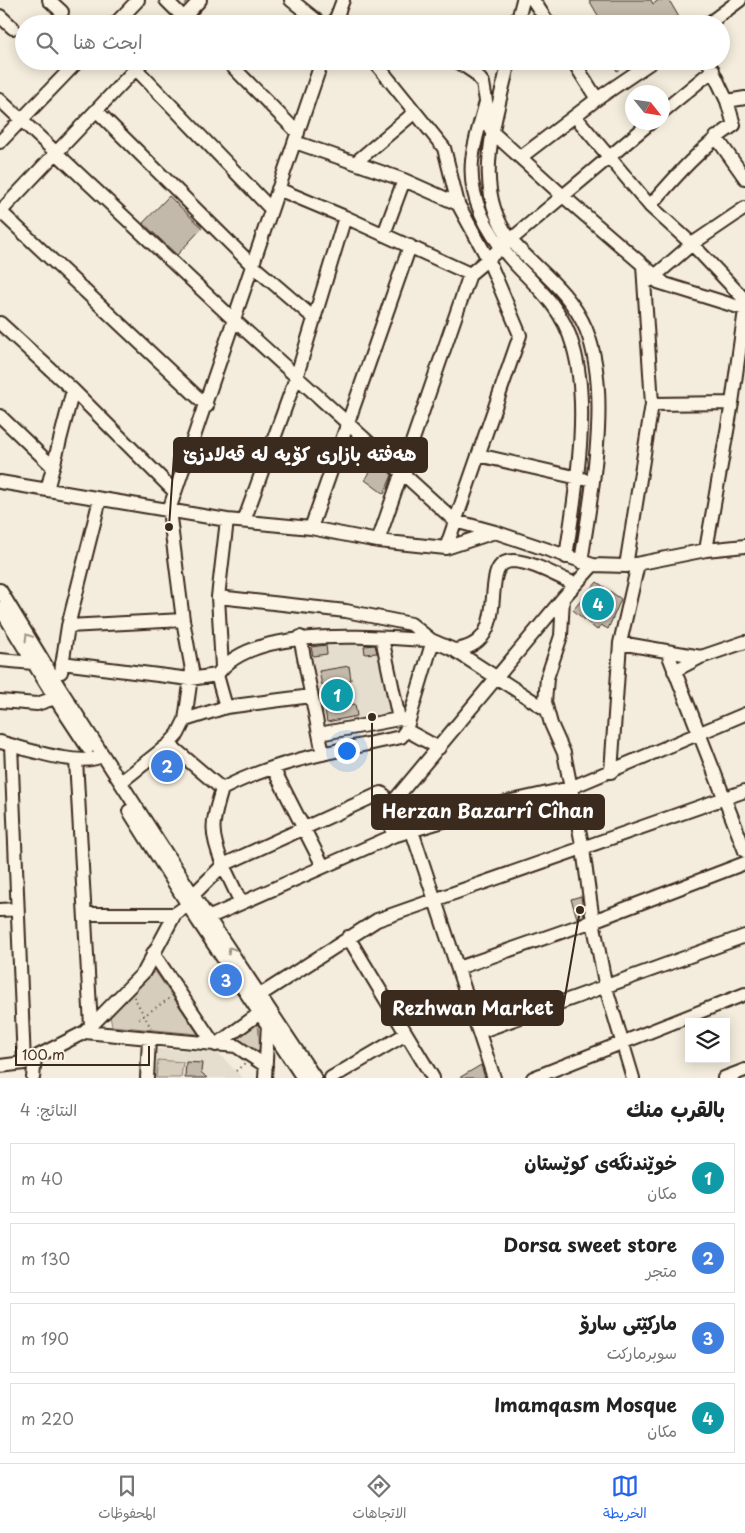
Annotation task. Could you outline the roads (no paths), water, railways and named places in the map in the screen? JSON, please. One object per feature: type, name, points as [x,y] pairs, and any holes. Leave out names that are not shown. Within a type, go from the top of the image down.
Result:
[{"type":"street","points":[[49,0],[62,12]]},
{"type":"street","points":[[123,15],[138,0]]},
{"type":"street","points":[[166,0],[178,15]]},
{"type":"street","points":[[189,15],[200,0]]},
{"type":"street","points":[[291,0],[310,15]]},
{"type":"street","points":[[337,15],[343,0]]},
{"type":"street","points":[[519,15],[523,0]]},
{"type":"street","points":[[533,0],[543,15]]},
{"type":"street","points":[[720,15],[740,0]]},
{"type":"street","points":[[0,16],[13,28]]},
{"type":"street","points":[[0,142],[69,70]]},
{"type":"street","points":[[135,70],[0,212],[206,406]]},
{"type":"street","points":[[145,70],[271,209]]},
{"type":"street","points":[[235,70],[296,137],[404,180],[458,204]]},
{"type":"street","points":[[121,782],[169,744],[178,734],[185,720],[192,670],[183,620],[169,510],[319,70]]},
{"type":"street","points":[[381,70],[444,148],[458,204],[488,259],[520,335],[446,548]]},
{"type":"street","points":[[469,70],[480,78],[491,131],[650,278],[745,309],[732,403],[706,550]]},
{"type":"street","points":[[387,809],[575,584],[587,564],[593,481],[596,380],[586,329],[576,309],[559,286],[506,244],[496,212],[491,194],[488,163],[491,131],[507,70]]},
{"type":"street","points":[[579,70],[597,99]]},
{"type":"street","points":[[521,157],[597,99],[640,70]]},
{"type":"street","points":[[670,104],[707,70]]},
{"type":"street","points":[[650,206],[687,164],[716,137],[734,125],[727,101],[713,70]]},
{"type":"street","points":[[727,101],[745,98]]},
{"type":"street","points":[[0,100],[234,320],[297,375],[455,521],[495,532],[587,564],[632,565],[706,550],[745,546]]},
{"type":"street","points":[[486,102],[473,152],[472,183],[484,220],[506,244],[554,305],[573,345],[580,377],[577,477],[566,557]]},
{"type":"street","points":[[97,111],[252,265],[315,319]]},
{"type":"street","points":[[356,162],[415,112]]},
{"type":"street","points":[[575,116],[650,206],[692,244],[745,300]]},
{"type":"street","points":[[378,541],[470,274],[641,130]]},
{"type":"street","points":[[716,137],[745,178]]},
{"type":"street","points":[[384,234],[404,180]]},
{"type":"street","points":[[278,189],[384,234],[470,274]]},
{"type":"street","points":[[650,278],[692,244],[745,208]]},
{"type":"street","points":[[244,521],[297,375],[345,217]]},
{"type":"street","points":[[311,528],[410,246]]},
{"type":"street","points":[[612,772],[620,643],[632,565],[652,404],[650,278]]},
{"type":"street","points":[[0,323],[73,390],[175,492]]},
{"type":"street","points":[[47,490],[73,390]]},
{"type":"street","points":[[652,404],[732,403]]},
{"type":"street","points":[[0,416],[52,466]]},
{"type":"street","points":[[478,455],[593,481]]},
{"type":"street","points":[[0,482],[227,520],[311,528],[378,541],[446,548],[495,532]]},
{"type":"street","points":[[57,693],[68,626],[100,499]]},
{"type":"street","points":[[226,707],[220,671],[218,598],[227,520]]},
{"type":"street","points":[[454,650],[474,646],[485,633],[491,618],[495,578],[499,568],[504,563],[516,562],[527,564],[575,584]]},
{"type":"street","points":[[0,590],[57,693],[264,1010],[315,1078]]},
{"type":"street","points":[[218,598],[346,610],[411,624],[431,640],[454,650],[547,710]]},
{"type":"street","points":[[563,598],[561,636],[545,687],[547,710],[564,753],[583,848],[593,921],[606,988],[633,1078]]},
{"type":"street","points":[[0,608],[33,663],[57,693]]},
{"type":"street","points":[[68,626],[183,620]]},
{"type":"street","points":[[62,663],[190,679],[220,671],[244,652],[300,637],[431,640]]},
{"type":"street","points":[[300,637],[323,754]]},
{"type":"street","points":[[382,638],[404,723],[439,748]]},
{"type":"street","points":[[241,903],[222,865],[215,846],[212,823],[222,789],[250,774],[323,754],[401,737],[404,723],[431,647],[431,640]]},
{"type":"street","points":[[674,670],[701,657],[745,642]]},
{"type":"street","points":[[620,643],[701,657]]},
{"type":"street","points":[[667,651],[745,851]]},
{"type":"street","points":[[0,660],[33,663]]},
{"type":"street","points":[[0,701],[37,704],[57,693]]},
{"type":"street","points":[[185,720],[226,707],[311,696]]},
{"type":"street","points":[[210,917],[393,836],[507,802],[570,788],[612,772],[699,732],[745,714]]},
{"type":"street","points":[[319,734],[404,723]]},
{"type":"street","points":[[33,1078],[29,1060],[6,744],[76,760],[100,758]]},
{"type":"street","points":[[169,744],[222,789]]},
{"type":"street","points":[[100,758],[121,782],[191,900],[210,917],[260,995],[268,1026],[266,1072]]},
{"type":"street","points":[[76,760],[86,914],[88,1029]]},
{"type":"street","points":[[273,768],[323,866]]},
{"type":"street","points":[[260,995],[377,920],[725,800],[745,791]]},
{"type":"street","points":[[0,1066],[29,1060],[88,1029],[144,972],[175,914],[191,900],[222,865],[381,793],[384,794],[393,836]]},
{"type":"street","points":[[412,831],[494,1078]]},
{"type":"street","points":[[458,968],[593,921],[745,863]]},
{"type":"street","points":[[0,910],[17,909]]},
{"type":"street","points":[[86,914],[175,914]]},
{"type":"street","points":[[479,1032],[606,988],[745,936]]},
{"type":"street","points":[[348,938],[433,1078]]},
{"type":"street","points":[[154,953],[215,1044]]},
{"type":"street","points":[[534,1078],[745,994]]},
{"type":"street","points":[[215,1044],[264,1010]]},
{"type":"street","points":[[268,1026],[303,1078]]},
{"type":"street","points":[[88,1029],[147,1034],[236,1046],[266,1072]]},
{"type":"street","points":[[147,1034],[147,1078]]},
{"type":"street","points":[[331,1078],[406,1034]]},
{"type":"street","points":[[724,1078],[745,1070]]},
{"type":"place","name":"هەفتە بازاری کۆیە لە قەلادزێ","points":[[169,527]]},
{"type":"place","name":"Imamqasm Mosque","points":[[598,604]]},
{"type":"place","name":"خوێندنگەی کوێستان","points":[[337,695]]},
{"type":"place","name":"Herzan Bazarrî Cîhan","points":[[372,717]]},
{"type":"place","name":"Dorsa sweet store","points":[[167,766]]},
{"type":"place","name":"Rezhwan Market","points":[[580,910]]},
{"type":"place","name":"مارکێتی سارۆ","points":[[226,980]]}]
